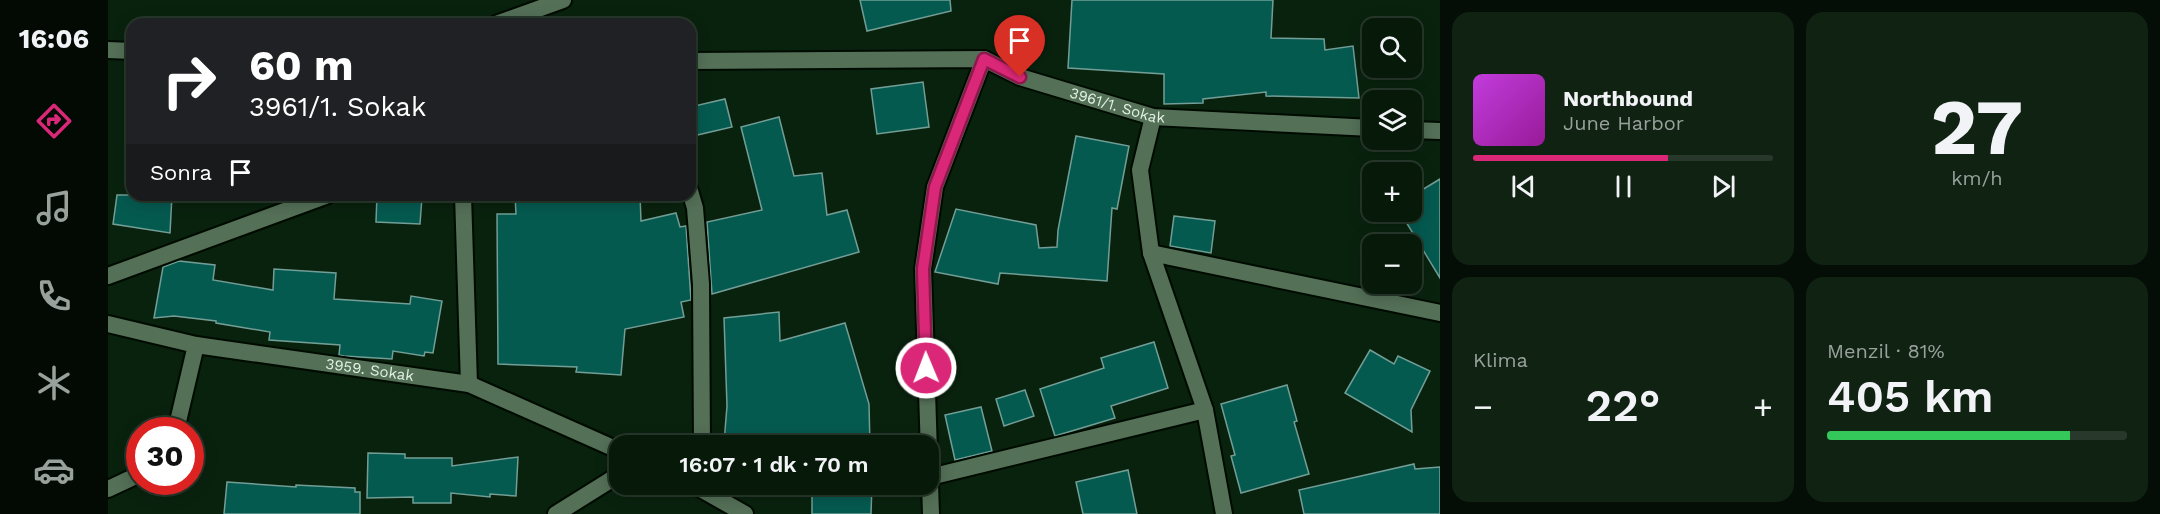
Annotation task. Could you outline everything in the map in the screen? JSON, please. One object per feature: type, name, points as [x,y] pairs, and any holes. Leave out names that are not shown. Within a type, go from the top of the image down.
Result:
[{"type":"street","points":[[513,18],[563,0]]},
{"type":"street","points":[[108,50],[126,51]]},
{"type":"street","points":[[929,435],[923,269],[935,187],[984,59]]},
{"type":"street","name":"3961/1. Sokak","points":[[696,62],[984,59],[1020,77],[1153,117],[1362,127]]},
{"type":"street","points":[[1153,117],[1140,170],[1152,254],[1205,410],[1224,514]]},
{"type":"street","points":[[1422,130],[1440,131]]},
{"type":"street","points":[[108,276],[312,201]]},
{"type":"street","points":[[463,201],[469,384]]},
{"type":"street","points":[[692,201],[701,284],[702,435]]},
{"type":"street","points":[[1152,254],[1440,313]]},
{"type":"street","name":"3959. Sokak","points":[[108,324],[196,345],[469,384],[609,446]]},
{"type":"street","points":[[179,417],[196,345]]},
{"type":"street","points":[[939,475],[1205,410]]},
{"type":"street","points":[[108,489],[126,481]]},
{"type":"street","points":[[556,514],[609,481]]},
{"type":"street","points":[[718,495],[745,514]]},
{"type":"street","points":[[930,495],[931,514]]},
{"type":"building","points":[[860,0],[950,0],[951,11],[867,31]]},
{"type":"building","points":[[1072,0],[1273,0],[1271,38],[1324,39],[1325,50],[1353,46],[1359,98],[1266,96],[1266,92],[1203,99],[1203,103],[1164,104],[1164,74],[1068,68]]},
{"type":"building","points":[[923,82],[929,127],[877,134],[871,89]]},
{"type":"building","points":[[725,99],[732,127],[696,135],[696,106]]},
{"type":"building","points":[[779,117],[794,176],[822,173],[827,215],[847,210],[859,252],[712,294],[707,222],[762,210],[741,127]]},
{"type":"building","points":[[1076,136],[1129,146],[1117,209],[1112,208],[1107,281],[1000,273],[998,284],[935,272],[956,209],[1036,225],[1039,248],[1057,247],[1058,230]]},
{"type":"building","points":[[1440,179],[1440,278],[1422,248],[1422,234],[1413,234],[1406,222],[1422,222],[1422,190]]},
{"type":"building","points":[[117,195],[126,195],[126,201],[172,201],[170,233],[113,224]]},
{"type":"building","points":[[377,201],[422,201],[420,224],[376,222]]},
{"type":"building","points":[[515,201],[640,201],[641,221],[676,213],[680,227],[686,226],[691,300],[681,302],[684,317],[625,329],[621,375],[576,372],[577,367],[498,364],[497,214],[516,214]]},
{"type":"building","points":[[1174,216],[1215,221],[1211,253],[1170,246]]},
{"type":"building","points":[[179,261],[215,265],[213,280],[273,290],[274,269],[336,273],[334,299],[410,304],[411,296],[442,301],[433,353],[425,352],[424,356],[393,351],[392,359],[344,356],[339,355],[340,345],[269,340],[270,332],[216,323],[216,321],[174,316],[154,318],[163,267]]},
{"type":"building","points":[[779,312],[780,341],[845,323],[869,404],[870,435],[725,435],[727,406],[724,318]]},
{"type":"building","points":[[1154,342],[1168,388],[1111,406],[1115,418],[1055,436],[1040,389],[1104,368],[1101,358]]},
{"type":"building","points":[[1370,350],[1394,364],[1398,356],[1430,371],[1411,410],[1412,432],[1345,393]]},
{"type":"building","points":[[1287,385],[1297,421],[1294,422],[1309,474],[1241,493],[1231,456],[1235,455],[1221,404]]},
{"type":"building","points":[[1025,390],[1034,416],[1004,426],[996,399]]},
{"type":"building","points":[[981,407],[992,451],[955,460],[945,415]]},
{"type":"building","points":[[368,453],[405,454],[405,458],[452,458],[452,466],[518,457],[516,496],[490,494],[490,497],[451,493],[451,503],[413,503],[413,497],[367,498]]},
{"type":"building","points":[[1414,464],[1415,469],[1440,467],[1440,514],[1304,514],[1299,490]]},
{"type":"building","points":[[1128,470],[1137,514],[1083,514],[1076,482]]},
{"type":"building","points":[[227,482],[355,488],[355,492],[360,492],[360,514],[224,514]]},
{"type":"building","points":[[812,495],[872,495],[871,514],[812,514]]},
{"type":"route","points":[[926,368],[923,269],[935,187],[984,59],[1020,77]]}]
